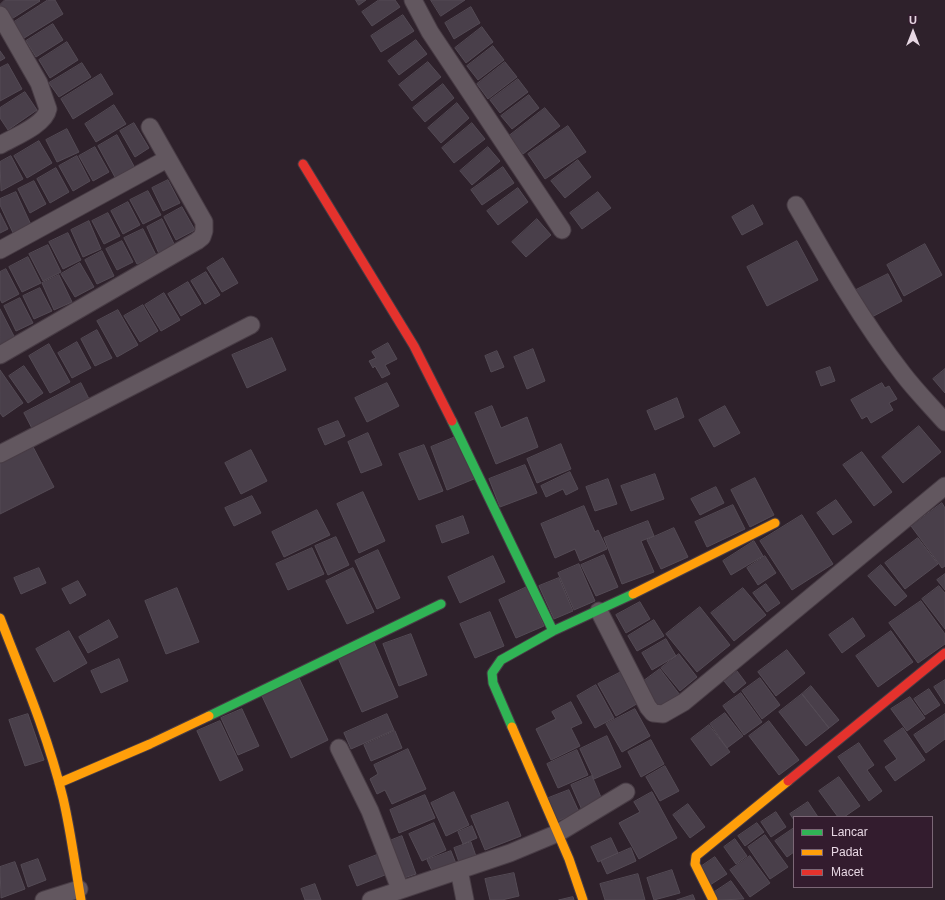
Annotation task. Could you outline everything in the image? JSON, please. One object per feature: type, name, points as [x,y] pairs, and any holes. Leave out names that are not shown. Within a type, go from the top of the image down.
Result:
[{"type":"street","points":[[413,0],[430,32],[562,230]]},
{"type":"street","points":[[0,15],[39,83],[48,109],[45,118],[38,124],[0,145]]},
{"type":"street","points":[[0,355],[202,236],[204,222],[150,127]]},
{"type":"street","points":[[0,250],[168,159]]},
{"type":"street","points":[[303,164],[414,346],[463,443],[553,631]]},
{"type":"street","points":[[796,206],[833,270],[871,330],[904,375],[945,422]]},
{"type":"street","points":[[0,454],[251,325]]},
{"type":"street","points":[[599,611],[648,707],[653,713],[663,714],[684,702],[945,486]]},
{"type":"street","points":[[583,900],[558,833],[514,735],[492,678],[494,668],[501,660],[553,631],[599,611],[775,523]]},
{"type":"street","points":[[59,783],[164,737],[441,604]]},
{"type":"street","points":[[0,618],[37,712],[59,783],[68,821],[80,894],[44,900]]},
{"type":"street","points":[[713,900],[695,864],[696,856],[945,653]]},
{"type":"street","points":[[340,748],[370,812],[400,889]]},
{"type":"street","points":[[371,900],[459,870],[558,833],[626,792]]},
{"type":"street","points":[[459,870],[465,900]]},
{"type":"building","points":[[5,0],[40,1],[10,20],[0,5]]},
{"type":"building","points":[[48,0],[55,0],[63,14],[21,40],[11,24]]},
{"type":"building","points":[[356,0],[366,0],[359,5]]},
{"type":"building","points":[[379,0],[395,0],[400,7],[372,26],[362,12]]},
{"type":"building","points":[[431,0],[465,0],[441,16]]},
{"type":"building","points":[[471,7],[480,23],[454,39],[445,23]]},
{"type":"building","points":[[403,15],[414,31],[381,52],[371,36]]},
{"type":"building","points":[[53,24],[63,40],[36,57],[26,41]]},
{"type":"building","points":[[482,27],[493,42],[466,63],[455,48]]},
{"type":"building","points":[[416,40],[427,54],[399,75],[388,61]]},
{"type":"building","points":[[67,42],[78,60],[50,78],[39,60]]},
{"type":"building","points":[[493,46],[504,60],[478,80],[467,66]]},
{"type":"building","points":[[0,51],[5,58],[0,61]]},
{"type":"building","points":[[428,62],[441,77],[412,101],[399,85]]},
{"type":"building","points":[[505,62],[517,77],[488,99],[477,84]]},
{"type":"building","points":[[82,63],[91,77],[59,97],[49,83]]},
{"type":"building","points":[[8,64],[22,89],[0,101],[0,68]]},
{"type":"building","points":[[101,74],[113,94],[73,119],[61,99]]},
{"type":"building","points":[[518,79],[528,92],[500,113],[490,100]]},
{"type":"building","points":[[443,84],[454,98],[425,122],[413,108]]},
{"type":"building","points":[[25,92],[37,110],[8,130],[0,118],[0,108]]},
{"type":"building","points":[[529,95],[539,108],[512,129],[501,116]]},
{"type":"building","points":[[457,103],[469,118],[441,143],[428,128]]},
{"type":"building","points":[[114,105],[126,124],[96,142],[85,124]]},
{"type":"building","points":[[545,108],[560,126],[523,154],[509,136]]},
{"type":"building","points":[[134,123],[149,148],[135,157],[120,131]]},
{"type":"building","points":[[472,123],[485,139],[454,163],[442,148]]},
{"type":"building","points":[[568,126],[586,152],[545,179],[528,154]]},
{"type":"building","points":[[67,129],[79,152],[57,162],[46,140]]},
{"type":"building","points":[[117,135],[135,168],[116,179],[98,146]]},
{"type":"building","points":[[39,141],[52,163],[27,178],[14,156]]},
{"type":"building","points":[[95,147],[109,172],[93,181],[79,156]]},
{"type":"building","points":[[488,147],[500,161],[472,185],[460,171]]},
{"type":"building","points":[[11,156],[23,179],[1,191],[0,162]]},
{"type":"building","points":[[77,156],[90,181],[73,191],[59,166]]},
{"type":"building","points":[[578,160],[591,177],[565,198],[551,181]]},
{"type":"building","points":[[503,167],[514,183],[482,205],[471,190]]},
{"type":"building","points":[[56,168],[69,192],[50,203],[37,179]]},
{"type":"building","points":[[168,180],[180,203],[163,211],[152,188]]},
{"type":"building","points":[[34,181],[46,204],[30,213],[18,189]]},
{"type":"building","points":[[518,188],[528,202],[498,225],[487,211]]},
{"type":"building","points":[[148,191],[161,215],[143,224],[130,200]]},
{"type":"building","points":[[16,192],[32,227],[14,235],[0,205],[0,199]]},
{"type":"building","points":[[598,192],[611,208],[582,229],[570,213]]},
{"type":"building","points":[[128,202],[140,225],[123,234],[111,211]]},
{"type":"building","points":[[753,205],[763,224],[742,235],[732,217]]},
{"type":"building","points":[[182,207],[195,230],[176,240],[164,217]]},
{"type":"building","points":[[0,213],[8,229],[0,233]]},
{"type":"building","points":[[108,213],[120,236],[104,244],[92,221]]},
{"type":"building","points":[[162,219],[176,248],[160,256],[147,227]]},
{"type":"building","points":[[537,219],[551,235],[526,257],[512,242]]},
{"type":"building","points":[[89,221],[101,249],[83,257],[71,230]]},
{"type":"building","points":[[143,229],[156,255],[137,264],[124,238]]},
{"type":"building","points":[[68,233],[81,260],[63,269],[49,242]]},
{"type":"building","points":[[122,241],[133,262],[117,270],[106,249]]},
{"type":"building","points":[[797,241],[818,280],[767,306],[747,267]]},
{"type":"building","points":[[925,244],[942,275],[904,296],[887,265]]},
{"type":"building","points":[[48,245],[61,272],[43,281],[29,254]]},
{"type":"building","points":[[102,251],[114,276],[97,284],[85,260]]},
{"type":"building","points":[[28,257],[41,283],[22,292],[9,267]]},
{"type":"building","points":[[223,258],[238,283],[222,292],[207,268]]},
{"type":"building","points":[[80,263],[94,287],[75,297],[61,274]]},
{"type":"building","points":[[6,269],[19,294],[2,303],[0,299],[0,272]]},
{"type":"building","points":[[206,272],[220,295],[205,304],[191,281]]},
{"type":"building","points":[[888,274],[902,301],[870,318],[856,290]]},
{"type":"building","points":[[59,275],[72,302],[54,310],[42,283]]},
{"type":"building","points":[[188,282],[201,304],[181,316],[168,294]]},
{"type":"building","points":[[40,288],[52,311],[34,319],[23,296]]},
{"type":"building","points":[[164,293],[180,320],[161,331],[145,305]]},
{"type":"building","points":[[20,298],[33,323],[16,331],[4,306]]},
{"type":"building","points":[[143,305],[158,331],[140,342],[124,316]]},
{"type":"building","points":[[0,309],[16,340],[0,348]]},
{"type":"building","points":[[118,310],[138,345],[117,357],[97,321]]},
{"type":"building","points":[[97,330],[112,358],[95,366],[81,339]]},
{"type":"building","points":[[272,338],[286,370],[247,388],[232,355]]},
{"type":"building","points":[[77,342],[91,368],[72,378],[58,353]]},
{"type":"building","points":[[388,343],[397,359],[385,365],[390,374],[382,378],[375,366],[373,368],[369,361],[376,358],[372,352]]},
{"type":"building","points":[[49,344],[70,382],[50,393],[29,356]]},
{"type":"building","points":[[533,349],[545,381],[527,389],[514,357]]},
{"type":"building","points":[[497,351],[504,367],[491,372],[485,356]]},
{"type":"building","points":[[24,366],[43,393],[28,403],[9,376]]},
{"type":"building","points":[[830,367],[835,381],[821,386],[816,372]]},
{"type":"building","points":[[945,369],[945,393],[933,379]]},
{"type":"building","points":[[0,370],[23,403],[3,417],[0,413]]},
{"type":"building","points":[[81,383],[94,409],[37,438],[24,413]]},
{"type":"building","points":[[387,383],[399,406],[367,422],[355,398]]},
{"type":"building","points":[[882,383],[885,388],[889,386],[897,399],[889,403],[893,410],[871,423],[867,416],[862,419],[851,400]]},
{"type":"building","points":[[677,398],[684,417],[655,430],[647,411]]},
{"type":"building","points":[[492,406],[501,428],[527,417],[538,447],[496,464],[475,413]]},
{"type":"building","points":[[725,406],[740,433],[714,447],[699,420]]},
{"type":"building","points":[[338,421],[345,436],[325,445],[318,429]]},
{"type":"building","points":[[919,426],[941,452],[903,483],[882,457]]},
{"type":"building","points":[[368,433],[382,465],[361,473],[348,442]]},
{"type":"building","points":[[458,436],[474,479],[447,490],[431,447]]},
{"type":"building","points":[[31,443],[54,487],[0,514],[0,459]]},
{"type":"building","points":[[561,444],[571,469],[537,483],[527,459]]},
{"type":"building","points":[[424,445],[443,491],[419,500],[399,454]]},
{"type":"building","points":[[251,450],[267,481],[241,494],[225,463]]},
{"type":"building","points":[[862,452],[892,492],[874,506],[843,465]]},
{"type":"building","points":[[525,465],[537,493],[500,507],[489,479]]},
{"type":"building","points":[[570,472],[578,489],[566,495],[563,489],[546,497],[541,486]]},
{"type":"building","points":[[655,474],[664,499],[631,511],[621,486]]},
{"type":"building","points":[[755,478],[774,515],[750,527],[731,490]]},
{"type":"building","points":[[608,479],[617,504],[595,511],[586,487]]},
{"type":"building","points":[[716,487],[724,503],[700,515],[691,499]]},
{"type":"building","points":[[363,492],[385,541],[359,553],[337,504]]},
{"type":"building","points":[[252,496],[261,513],[234,526],[225,508]]},
{"type":"building","points":[[836,500],[852,522],[833,535],[817,513]]},
{"type":"building","points":[[942,503],[945,508],[945,566],[942,568],[911,526]]},
{"type":"building","points":[[733,505],[745,529],[707,547],[695,522]]},
{"type":"building","points":[[584,506],[595,532],[598,530],[607,549],[580,561],[575,549],[555,558],[541,524]]},
{"type":"building","points":[[317,510],[330,535],[284,557],[272,532]]},
{"type":"building","points":[[802,515],[833,564],[792,590],[760,541]]},
{"type":"building","points":[[463,516],[469,533],[442,543],[436,526]]},
{"type":"building","points":[[648,521],[654,536],[641,541],[654,572],[622,584],[604,538]]},
{"type":"building","points":[[674,528],[688,557],[661,569],[647,540]]},
{"type":"building","points":[[336,537],[349,565],[328,575],[315,546]]},
{"type":"building","points":[[918,538],[938,564],[905,589],[885,563]]},
{"type":"building","points":[[754,541],[763,556],[731,575],[723,561]]},
{"type":"building","points":[[312,548],[324,574],[288,590],[276,564]]},
{"type":"building","points":[[378,550],[400,598],[377,609],[355,561]]},
{"type":"building","points":[[604,555],[618,587],[596,596],[581,565]]},
{"type":"building","points":[[493,556],[505,582],[460,603],[448,577]]},
{"type":"building","points":[[765,556],[776,573],[758,585],[747,568]]},
{"type":"building","points":[[579,564],[595,601],[574,610],[558,573]]},
{"type":"building","points":[[881,565],[907,596],[895,606],[868,576]]},
{"type":"building","points":[[39,568],[46,583],[21,594],[14,578]]},
{"type":"building","points":[[353,568],[374,612],[347,624],[326,581]]},
{"type":"building","points":[[945,574],[945,590],[937,580]]},
{"type":"building","points":[[559,578],[573,611],[554,619],[539,586]]},
{"type":"building","points":[[78,581],[86,595],[70,604],[62,589]]},
{"type":"building","points":[[766,584],[780,603],[767,612],[753,593]]},
{"type":"building","points":[[939,586],[945,593],[945,629],[922,599]]},
{"type":"building","points":[[527,587],[544,626],[516,638],[499,600]]},
{"type":"building","points":[[177,588],[199,642],[166,654],[145,601]]},
{"type":"building","points":[[743,588],[766,615],[734,641],[711,613]]},
{"type":"building","points":[[921,601],[945,634],[945,644],[918,663],[889,623]]},
{"type":"building","points":[[640,602],[650,619],[626,633],[616,615]]},
{"type":"building","points":[[700,607],[730,645],[697,672],[666,634]]},
{"type":"building","points":[[490,612],[504,646],[475,658],[460,624]]},
{"type":"building","points":[[853,618],[865,636],[842,653],[829,635]]},
{"type":"building","points":[[109,620],[118,637],[88,653],[79,637]]},
{"type":"building","points":[[654,620],[664,636],[637,651],[628,636]]},
{"type":"building","points":[[69,631],[87,663],[54,682],[36,649]]},
{"type":"building","points":[[891,631],[913,662],[878,687],[856,656]]},
{"type":"building","points":[[411,634],[427,675],[399,686],[383,644]]},
{"type":"building","points":[[666,639],[676,656],[652,670],[642,653]]},
{"type":"building","points":[[374,642],[398,697],[362,712],[338,658]]},
{"type":"building","points":[[787,650],[805,673],[776,696],[758,672]]},
{"type":"building","points":[[679,654],[697,677],[680,691],[661,668]]},
{"type":"building","points":[[119,659],[128,681],[101,693],[91,671]]},
{"type":"building","points":[[660,669],[680,695],[660,709],[641,683]]},
{"type":"building","points":[[623,671],[640,702],[616,716],[598,684]]},
{"type":"building","points":[[737,671],[746,683],[734,693],[724,681]]},
{"type":"building","points":[[299,678],[328,740],[291,758],[262,696]]},
{"type":"building","points":[[760,678],[780,705],[762,719],[742,691]]},
{"type":"building","points":[[945,680],[945,704],[934,687]]},
{"type":"building","points":[[596,685],[614,718],[595,728],[577,696]]},
{"type":"building","points":[[811,686],[839,720],[829,728],[802,694]]},
{"type":"building","points":[[929,689],[940,705],[925,715],[914,699]]},
{"type":"building","points":[[741,693],[762,722],[744,735],[723,706]]},
{"type":"building","points":[[802,694],[829,728],[806,746],[779,712]]},
{"type":"building","points":[[910,697],[925,718],[907,731],[891,709]]},
{"type":"building","points":[[571,702],[582,723],[571,728],[580,746],[551,760],[536,729],[556,719],[552,712]]},
{"type":"building","points":[[242,709],[259,746],[238,755],[221,718]]},
{"type":"building","points":[[635,709],[650,736],[622,752],[606,724]]},
{"type":"building","points":[[725,713],[743,736],[727,748],[710,724]]},
{"type":"building","points":[[28,714],[44,760],[25,766],[9,720]]},
{"type":"building","points":[[387,714],[394,730],[351,749],[344,733]]},
{"type":"building","points":[[945,714],[945,739],[926,753],[914,735]]},
{"type":"building","points":[[220,721],[243,770],[220,781],[197,731]]},
{"type":"building","points":[[769,721],[799,760],[779,775],[749,736]]},
{"type":"building","points":[[709,725],[730,752],[711,766],[691,739]]},
{"type":"building","points":[[903,728],[925,760],[895,781],[885,767],[897,759],[884,741]]},
{"type":"building","points":[[395,731],[402,748],[371,761],[364,745]]},
{"type":"building","points":[[607,736],[621,767],[594,779],[580,749]]},
{"type":"building","points":[[651,740],[664,764],[641,777],[628,752]]},
{"type":"building","points":[[859,743],[874,765],[867,770],[882,791],[869,801],[838,757]]},
{"type":"building","points":[[408,749],[426,789],[392,804],[385,790],[377,794],[370,779],[378,774],[374,765]]},
{"type":"building","points":[[577,750],[588,775],[558,788],[547,764]]},
{"type":"building","points":[[665,766],[679,791],[660,801],[646,777]]},
{"type":"building","points":[[592,776],[603,802],[582,810],[571,785]]},
{"type":"building","points":[[839,777],[860,806],[845,816],[837,816],[819,791]]},
{"type":"building","points":[[569,790],[579,812],[555,822],[546,799]]},
{"type":"building","points":[[454,792],[469,825],[446,836],[431,803]]},
{"type":"building","points":[[652,792],[677,838],[639,859],[619,823],[640,812],[634,802]]},
{"type":"building","points":[[425,795],[435,818],[399,833],[390,810]]},
{"type":"building","points":[[508,802],[521,836],[485,850],[471,816]]},
{"type":"building","points":[[808,802],[817,816],[793,816],[793,818],[790,814]]},
{"type":"building","points":[[688,804],[705,827],[690,838],[673,815]]},
{"type":"building","points":[[776,812],[786,827],[771,837],[761,822]]},
{"type":"building","points":[[434,823],[446,850],[422,861],[409,834]]},
{"type":"building","points":[[757,823],[764,832],[745,846],[738,836]]},
{"type":"building","points":[[472,826],[477,838],[463,844],[458,832]]},
{"type":"building","points":[[793,829],[793,853],[787,857],[775,841]]},
{"type":"building","points":[[765,835],[788,867],[770,879],[748,847]]},
{"type":"building","points":[[402,836],[416,874],[401,879],[387,842]]},
{"type":"building","points":[[611,838],[618,853],[598,862],[591,847]]},
{"type":"building","points":[[735,839],[747,856],[736,864],[724,847]]},
{"type":"building","points":[[471,842],[477,859],[460,865],[454,848]]},
{"type":"building","points":[[631,848],[636,861],[607,874],[601,861]]},
{"type":"building","points":[[451,851],[457,866],[434,875],[427,860]]},
{"type":"building","points":[[382,853],[390,873],[357,886],[349,866]]},
{"type":"building","points":[[750,856],[770,883],[750,897],[730,870]]},
{"type":"building","points":[[715,857],[727,874],[710,885],[699,868]]},
{"type":"building","points":[[38,859],[46,880],[28,887],[21,865]]},
{"type":"building","points":[[15,862],[25,889],[1,898],[0,867]]},
{"type":"building","points":[[672,870],[680,893],[654,900],[647,878]]},
{"type":"building","points":[[514,873],[519,896],[502,900],[490,900],[485,879]]},
{"type":"building","points":[[638,874],[645,900],[605,900],[600,884]]},
{"type":"building","points":[[731,881],[744,899],[718,900],[713,893]]},
{"type":"building","points":[[315,884],[321,900],[305,900],[301,889]]},
{"type":"building","points":[[693,895],[695,900],[677,900]]},
{"type":"building","points":[[573,897],[574,900],[559,900]]},
{"type":"traffic: fast","points":[[452,421],[553,631]]},
{"type":"traffic: fast","points":[[512,727],[493,683],[492,673],[501,660],[553,631],[633,594]]},
{"type":"traffic: fast","points":[[209,716],[441,604]]},
{"type":"traffic: slow","points":[[633,594],[775,523]]},
{"type":"traffic: slow","points":[[0,618],[34,707],[57,775],[68,824],[81,900]]},
{"type":"traffic: slow","points":[[59,783],[150,744],[209,716]]},
{"type":"traffic: slow","points":[[512,727],[569,859],[583,900]]},
{"type":"traffic: slow","points":[[713,900],[695,864],[696,856],[788,781]]},
{"type":"traffic: jam","points":[[303,164],[414,346],[452,421]]},
{"type":"traffic: jam","points":[[788,781],[945,653]]}]
